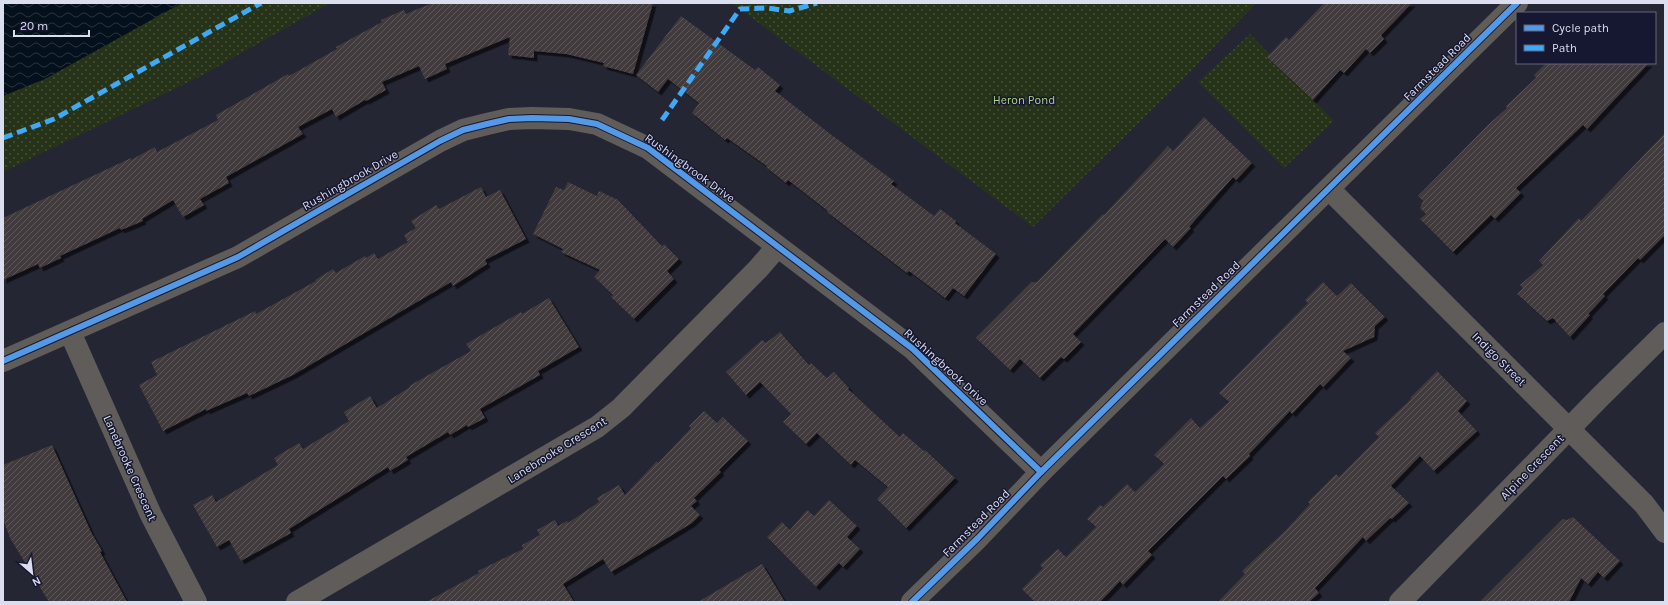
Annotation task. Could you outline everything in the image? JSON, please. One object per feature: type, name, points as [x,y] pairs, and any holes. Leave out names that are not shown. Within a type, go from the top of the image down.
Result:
[{"type":"street","name":"Farmstead Road","points":[[912,602],[978,538],[1041,472],[1517,3]]},
{"type":"street","name":"Rushingbrook Drive","points":[[3,361],[238,257],[440,141],[463,130],[509,119],[569,119],[597,124],[648,148],[913,349],[1041,472]]},
{"type":"street","name":"Indigo Street","points":[[1329,189],[1644,504],[1665,532]]},
{"type":"street","name":"Lanebrooke Crescent","points":[[297,602],[597,427],[626,402],[758,269],[777,247]]},
{"type":"street","name":"Lanebrooke Crescent","points":[[70,332],[151,515],[196,602]]},
{"type":"street","name":"Alpine Crescent","points":[[1400,602],[1665,333]]},
{"type":"green space","points":[[3,3],[330,3],[199,77],[3,172]]},
{"type":"green space","name":"Heron Pond","points":[[732,3],[1256,3],[1187,75],[1033,227]]},
{"type":"green space","points":[[1250,34],[1334,121],[1284,168],[1198,82]]},
{"type":"water","points":[[3,3],[182,3],[45,79],[3,96]]},
{"type":"building","points":[[432,3],[653,3],[633,74],[603,66],[604,63],[566,54],[534,51],[534,58],[508,55],[510,37],[445,64],[447,69],[425,79],[419,66],[382,82],[386,90],[336,117],[332,109],[298,127],[303,134],[226,177],[229,183],[200,199],[204,205],[183,217],[173,200],[142,219],[143,221],[121,230],[120,228],[60,256],[61,258],[40,268],[38,264],[3,280],[3,218],[131,158],[131,160],[155,147],[157,152],[218,120],[216,115],[288,74],[289,76],[337,49],[336,47],[382,22],[381,20],[404,10],[406,14]]},
{"type":"building","points":[[1324,3],[1412,3],[1381,35],[1384,39],[1370,53],[1366,49],[1344,73],[1340,70],[1313,100],[1267,57],[1286,37],[1289,40]]},
{"type":"building","points":[[681,16],[755,70],[758,67],[780,85],[775,91],[894,181],[891,184],[934,216],[940,209],[956,221],[955,223],[996,254],[964,296],[953,288],[945,298],[909,271],[907,273],[788,180],[786,183],[766,167],[767,166],[727,138],[725,140],[692,113],[699,103],[668,79],[658,92],[636,75]]},
{"type":"building","points":[[1545,64],[1648,64],[1587,129],[1583,125],[1516,188],[1521,193],[1495,219],[1491,215],[1453,252],[1420,219],[1426,214],[1420,208],[1423,201],[1418,196],[1489,124],[1507,108],[1506,106],[1536,78],[1534,75]]},
{"type":"building","points":[[1204,117],[1252,163],[1236,180],[1233,177],[1189,227],[1191,228],[1173,247],[1165,239],[1073,334],[1081,342],[1064,359],[1061,357],[1040,378],[1020,359],[1010,370],[976,338],[1032,282],[1037,282],[1103,214],[1104,215],[1168,146],[1173,151]]},
{"type":"building","points":[[1665,133],[1665,235],[1640,260],[1638,258],[1603,294],[1605,296],[1588,314],[1590,315],[1570,337],[1553,318],[1547,321],[1517,294],[1523,288],[1520,285],[1543,265],[1539,261],[1579,218],[1581,221]]},
{"type":"building","points":[[568,182],[597,196],[599,191],[618,200],[662,246],[664,244],[679,259],[667,271],[674,279],[634,319],[611,297],[613,295],[594,277],[600,270],[561,252],[563,249],[533,234],[556,187],[564,190]]},
{"type":"building","points":[[481,187],[486,197],[500,190],[526,239],[485,260],[487,264],[453,286],[451,282],[293,375],[249,396],[247,393],[206,411],[206,409],[163,431],[139,385],[157,375],[151,362],[255,311],[256,314],[316,281],[315,280],[333,269],[336,273],[365,256],[366,258],[374,253],[378,259],[408,242],[404,235],[416,228],[411,221],[436,205],[439,209]]},
{"type":"building","points":[[1323,282],[1337,296],[1351,283],[1385,317],[1375,326],[1374,337],[1343,351],[1351,358],[1323,387],[1320,384],[1292,414],[1290,411],[1249,454],[1250,456],[1226,479],[1223,476],[1148,551],[1152,555],[1123,585],[1120,581],[1100,602],[1035,602],[1022,589],[1043,568],[1040,565],[1058,549],[1066,557],[1096,527],[1087,519],[1100,505],[1103,507],[1127,484],[1135,492],[1164,464],[1154,455],[1191,418],[1200,428],[1229,402],[1219,393],[1308,303],[1305,300]]},
{"type":"building","points":[[549,298],[579,347],[538,371],[540,375],[480,409],[485,418],[468,427],[467,425],[450,435],[448,432],[406,457],[408,460],[390,471],[388,467],[289,529],[291,533],[241,561],[229,540],[217,547],[193,505],[212,495],[216,502],[278,465],[274,458],[299,443],[303,449],[349,421],[344,412],[370,396],[377,408],[410,387],[409,386],[471,351],[466,344],[521,312],[522,314]]},
{"type":"building","points":[[780,332],[809,365],[811,363],[827,378],[834,372],[849,388],[848,389],[900,437],[903,433],[924,451],[925,450],[955,478],[906,528],[877,499],[888,487],[855,460],[851,465],[817,433],[806,444],[783,422],[791,414],[760,382],[746,395],[726,372],[762,340],[766,343]]},
{"type":"building","points":[[1437,371],[1467,401],[1458,411],[1477,431],[1434,471],[1420,456],[1391,486],[1409,503],[1392,519],[1390,518],[1366,541],[1363,537],[1315,588],[1319,593],[1309,602],[1218,602],[1245,574],[1242,571],[1285,531],[1310,504],[1308,502],[1336,474],[1339,477],[1379,437],[1375,433],[1411,399],[1410,398]]},
{"type":"building","points":[[704,411],[717,423],[723,417],[748,441],[719,470],[721,472],[694,498],[697,501],[691,506],[700,515],[692,523],[611,572],[603,559],[563,584],[574,602],[426,602],[479,573],[478,571],[523,549],[522,545],[540,535],[537,530],[555,520],[558,526],[567,521],[568,523],[599,502],[597,498],[619,485],[625,495],[691,428],[689,426]]},
{"type":"building","points":[[52,445],[91,532],[102,551],[100,552],[127,602],[49,602],[10,538],[3,519],[3,465]]},
{"type":"building","points":[[829,500],[857,526],[847,537],[860,549],[843,567],[839,563],[816,587],[767,537],[782,522],[790,530],[807,510],[814,516]]},
{"type":"building","points":[[1573,517],[1620,561],[1604,578],[1598,572],[1588,584],[1581,578],[1569,602],[1480,602],[1563,519],[1567,520]]},
{"type":"building","points":[[762,564],[785,602],[698,602]]},
{"type":"marked path","points":[[3,138],[54,119],[261,3]]},
{"type":"marked path","points":[[662,120],[740,9],[767,8],[789,11],[817,3]]},
{"type":"cycle path","points":[[912,602],[978,538],[1041,472],[1517,3]]},
{"type":"cycle path","points":[[3,361],[238,257],[440,141],[463,130],[509,119],[569,119],[597,124],[648,148],[913,349],[1041,472]]}]
